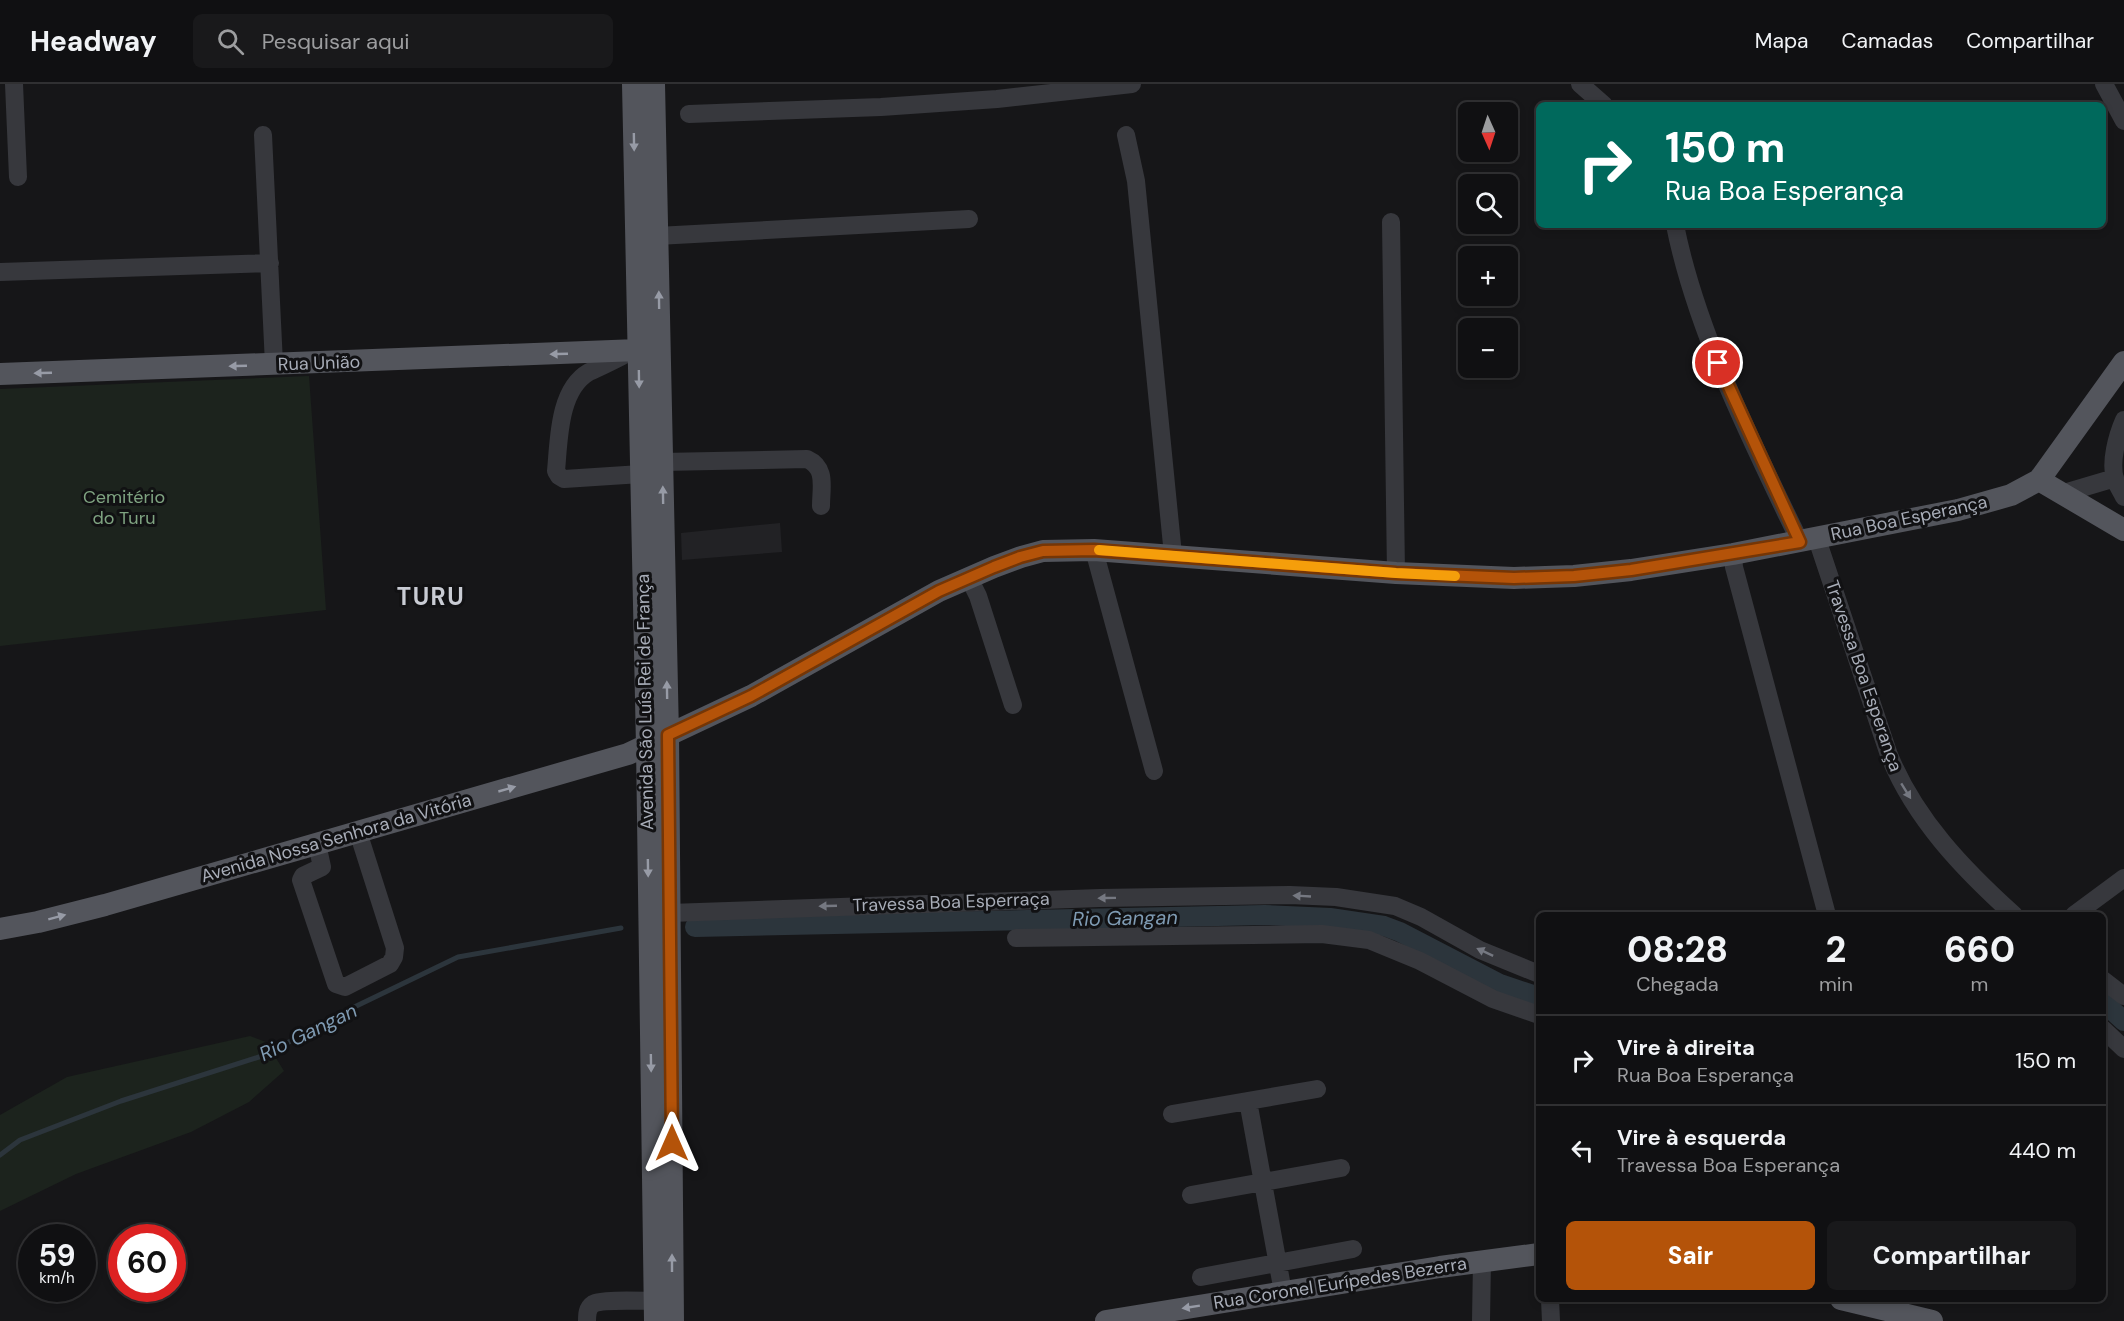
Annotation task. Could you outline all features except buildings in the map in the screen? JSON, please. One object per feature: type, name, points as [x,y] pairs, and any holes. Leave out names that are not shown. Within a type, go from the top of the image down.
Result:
[{"type":"main road","name":"Avenida São Luís Rei de França","points":[[633,84],[634,350],[641,474],[647,746],[655,1311]]},
{"type":"main road","name":"Avenida São Luís Rei de França","points":[[654,84],[668,735],[673,1321]]},
{"type":"main road","name":"Rua União","points":[[0,374],[634,350]]},
{"type":"main road","name":"Rua Boa Esperança","points":[[668,735],[751,696],[890,617],[969,578],[1020,557],[1043,551],[1094,550],[1396,573],[1514,578],[1574,576],[1631,570],[1733,554],[1958,510],[2011,495],[2039,480],[2124,362]]},
{"type":"main road","points":[[2039,480],[2124,530]]},
{"type":"main road","name":"Avenida Nossa Senhora da Vitória","points":[[0,929],[38,922],[105,904],[628,754],[668,735]]},
{"type":"main road","name":"Rua Coronel Eurípedes Bezerra","points":[[1108,1321],[1536,1254]]},
{"type":"main road","points":[[1853,1302],[1932,1321]]},
{"type":"street","points":[[14,84],[18,177]]},
{"type":"street","points":[[689,114],[892,107],[997,99],[1132,84]]},
{"type":"street","points":[[1580,84],[1601,102]]},
{"type":"street","points":[[2104,84],[2124,121]]},
{"type":"street","points":[[262,135],[274,364]]},
{"type":"street","points":[[1126,135],[1136,182],[1173,555]]},
{"type":"street","points":[[657,236],[969,219]]},
{"type":"street","points":[[1390,222],[1396,573]]},
{"type":"street","name":"Travessa Boa Esperança","points":[[1676,228],[1682,259],[1718,363],[1808,540],[1900,781],[1935,835],[2011,912]]},
{"type":"street","points":[[0,272],[270,263]]},
{"type":"street","points":[[634,350],[616,361],[587,373],[573,388],[562,414],[556,471],[558,476],[564,479],[641,474]]},
{"type":"street","points":[[2124,420],[2116,449],[2115,478],[2124,497]]},
{"type":"street","points":[[662,462],[807,459],[815,463],[821,471],[821,506]]},
{"type":"street","points":[[2061,494],[2088,484],[2115,478]]},
{"type":"street","points":[[1094,550],[1154,771]]},
{"type":"street","points":[[1733,554],[1734,567],[1826,912]]},
{"type":"street","points":[[969,578],[978,596],[1013,705]]},
{"type":"street","points":[[317,844],[322,867],[303,876],[301,880],[336,984],[345,987],[390,964],[394,957],[394,948],[358,832]]},
{"type":"street","points":[[2078,912],[2124,878]]},
{"type":"street","points":[[1991,894],[2000,912]]},
{"type":"street","name":"Travessa Boa Esperraça","points":[[670,912],[1100,898],[1290,895],[1336,897],[1395,906],[1421,917],[1480,950],[1536,973]]},
{"type":"street","points":[[1016,938],[1322,933],[1369,940],[1420,962],[1493,999],[1536,1014]]},
{"type":"street","points":[[2106,983],[2124,996]]},
{"type":"street","points":[[2106,1032],[2124,1049]]},
{"type":"street","points":[[1172,1114],[1317,1089]]},
{"type":"street","points":[[1248,1101],[1283,1292]]},
{"type":"street","points":[[1191,1195],[1341,1168]]},
{"type":"street","points":[[1201,1277],[1353,1249]]},
{"type":"street","points":[[1481,1321],[1482,1261]]},
{"type":"street","points":[[586,1321],[587,1311],[593,1304],[602,1302],[655,1311]]},
{"type":"street","points":[[1551,1302],[1551,1321]]},
{"type":"shaded area","points":[[780,523],[782,552],[682,560],[681,533]]},
{"type":"green space","name":"Cemitério do Turu","points":[[309,376],[326,610],[0,646],[0,389]]},
{"type":"green space","points":[[250,1036],[266,1042],[284,1071],[249,1102],[191,1132],[76,1174],[0,1211],[0,1115],[67,1077]]},
{"type":"waterway","name":"Rio Gangan","points":[[695,927],[1265,915],[1330,918],[1384,926],[1400,932],[1500,984],[1536,996]]},
{"type":"waterway","name":"Rio Gangan","points":[[0,1155],[20,1140],[121,1101],[265,1055],[346,1011],[458,957],[621,928]]},
{"type":"waterway","name":"Rio Gangan","points":[[2106,1005],[2124,1021]]},
{"type":"slow traffic","points":[[1099,550],[1455,576]]},
{"type":"district","name":"TURU","points":[[431,597]]},
{"type":"route","points":[[672,1143],[668,735],[751,696],[939,591],[994,567],[1043,551],[1094,550],[1396,573],[1514,578],[1574,576],[1631,570],[1800,542],[1718,363]]}]
